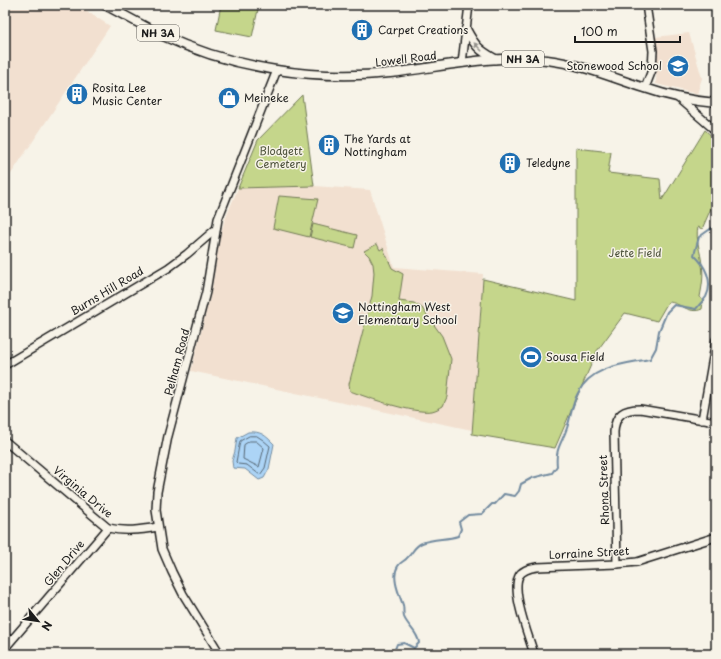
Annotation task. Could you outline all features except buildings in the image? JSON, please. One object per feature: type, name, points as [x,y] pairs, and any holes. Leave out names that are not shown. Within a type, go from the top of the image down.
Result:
[{"type":"main road","name":"Lowell Road","points":[[110,6],[162,35],[193,47],[223,58],[277,70],[325,75],[355,75],[398,72],[495,59],[548,60],[570,64],[678,98],[716,103]]},
{"type":"main road","points":[[466,29],[474,44],[482,52],[495,59]]},
{"type":"street","points":[[462,63],[469,5]]},
{"type":"street","points":[[645,88],[652,70],[653,51],[646,5]]},
{"type":"street","name":"Pelham Road","points":[[220,654],[183,594],[162,549],[156,510],[157,492],[168,436],[206,292],[216,229],[227,194],[277,70]]},
{"type":"street","points":[[678,98],[716,131]]},
{"type":"street","name":"Burns Hill Road","points":[[5,365],[168,268],[216,229]]},
{"type":"street","points":[[716,340],[702,420],[716,422]]},
{"type":"street","name":"Rhona Street","points":[[618,564],[614,424],[618,417],[624,412],[632,409],[640,409],[702,420]]},
{"type":"street","name":"Virginia Drive","points":[[5,441],[108,528],[120,531],[130,531],[158,527]]},
{"type":"street","name":"Glen Drive","points":[[5,648],[108,528]]},
{"type":"street","name":"Lorraine Street","points":[[532,654],[516,592],[519,576],[524,571],[530,568],[637,562],[716,537]]},
{"type":"shaded area","points":[[5,5],[77,5],[110,26],[5,183]]},
{"type":"shaded area","name":"Stonewood School","points":[[689,33],[702,78],[697,94],[656,84],[657,55],[655,37]]},
{"type":"shaded area","name":"Nottingham West Elementary School","points":[[314,186],[370,190],[394,267],[483,274],[472,430],[191,371],[212,289],[220,237],[224,222],[238,188]]},
{"type":"green space","points":[[221,5],[259,5],[252,37],[216,30]]},
{"type":"green space","name":"Blodgett Cemetery","points":[[302,95],[314,186],[238,188],[258,140]]},
{"type":"green space","name":"Jette Field","points":[[705,130],[716,140],[716,197],[702,229],[698,227],[697,232],[703,269],[700,297],[703,301],[702,309],[693,310],[668,302],[657,321],[625,313],[597,351],[555,448],[472,434],[483,279],[576,301],[576,148],[611,152],[608,173],[660,179],[662,200]]},
{"type":"green space","points":[[279,196],[318,199],[309,237],[273,228]]},
{"type":"green space","points":[[313,224],[357,235],[354,248],[310,237]]},
{"type":"green space","points":[[377,244],[380,250],[383,248],[392,268],[403,274],[399,301],[414,303],[422,308],[442,336],[451,359],[447,397],[443,406],[435,410],[424,411],[403,408],[350,391],[349,384],[372,296],[374,273],[373,264],[369,256],[364,251]]},
{"type":"water","points":[[248,432],[262,434],[274,444],[269,469],[264,478],[259,480],[245,469],[233,468],[232,461],[237,438]]},
{"type":"waterway","points":[[396,654],[395,649],[397,644],[404,643],[414,648],[419,643],[417,636],[404,617],[403,605],[395,580],[396,570],[399,565],[419,544],[426,541],[458,536],[461,529],[459,522],[468,515],[482,514],[492,504],[495,504],[504,494],[515,496],[519,491],[521,484],[532,478],[552,473],[557,466],[558,450],[567,428],[574,401],[584,384],[591,377],[609,368],[650,359],[656,348],[659,331],[667,312],[674,305],[696,309],[706,297],[709,280],[705,269],[694,255],[699,237],[716,225]]},
{"type":"place","name":"Carpet Creations","points":[[362,30]]},
{"type":"place","name":"Stonewood School","points":[[678,66]]},
{"type":"place","name":"Rosita Lee Music Center","points":[[77,94]]},
{"type":"place","name":"Meineke","points":[[229,98]]},
{"type":"place","name":"The Yards at Nottingham","points":[[329,145]]},
{"type":"place","name":"Teledyne","points":[[510,163]]},
{"type":"place","name":"Nottingham West Elementary School","points":[[343,313]]},
{"type":"place","name":"Sousa Field","points":[[531,357]]}]
